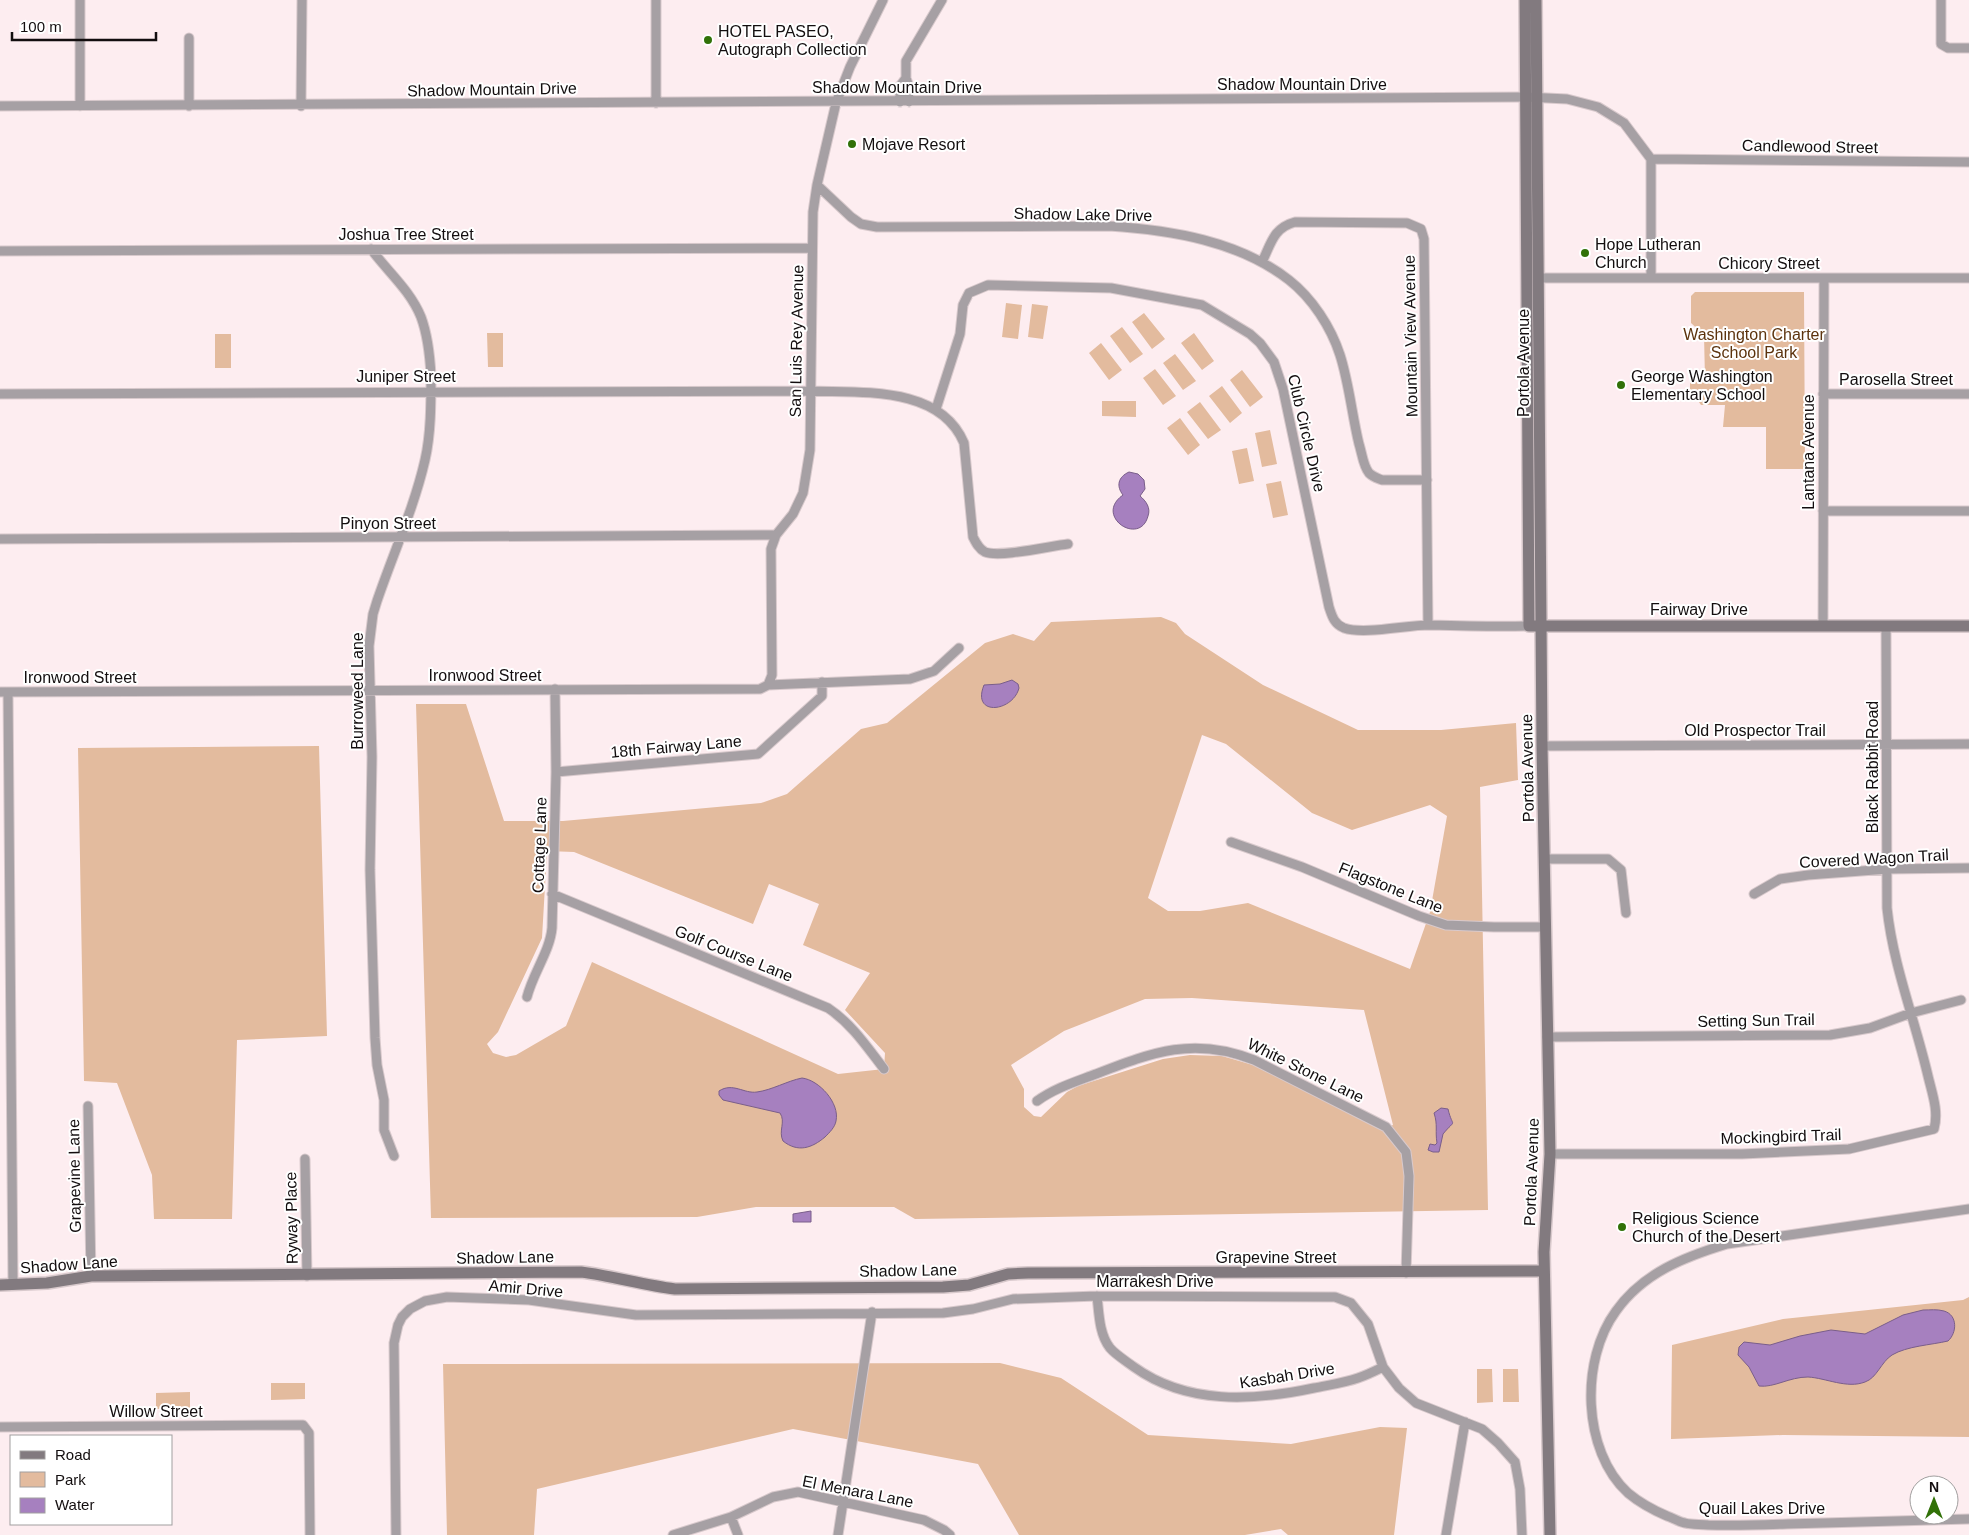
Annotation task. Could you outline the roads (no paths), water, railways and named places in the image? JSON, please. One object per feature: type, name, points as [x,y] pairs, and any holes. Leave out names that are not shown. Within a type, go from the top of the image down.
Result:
[{"type":"street","points":[[80,0],[80,106]]},
{"type":"street","points":[[301,106],[302,0]]},
{"type":"street","points":[[656,0],[656,103]]},
{"type":"street","name":"San Luis Rey Avenue","points":[[768,685],[772,674],[771,548],[776,535],[793,514],[803,493],[810,450],[812,212],[836,103],[850,67],[883,0]]},
{"type":"street","points":[[904,102],[900,86],[906,78],[906,61],[942,0]]},
{"type":"street","name":"Portola Avenue","points":[[1525,0],[1539,278],[1542,746],[1550,1154],[1544,1271],[1550,1535]]},
{"type":"street","name":"Portola Avenue","points":[[1529,626],[1531,98],[1536,0]]},
{"type":"street","points":[[1941,0],[1941,44],[1948,48],[1969,48]]},
{"type":"street","points":[[189,38],[189,106]]},
{"type":"street","name":"Shadow Mountain Drive","points":[[0,106],[1567,99],[1598,107],[1624,124],[1651,159]]},
{"type":"street","points":[[1651,159],[1651,278]]},
{"type":"street","name":"Candlewood Street","points":[[1651,159],[1969,162]]},
{"type":"street","name":"Shadow Lake Drive","points":[[817,185],[851,217],[861,224],[869,226],[1109,226],[1147,229],[1182,234],[1212,242],[1262,262],[1290,281],[1310,302],[1329,328],[1340,355],[1354,423],[1368,472],[1375,478],[1382,480],[1427,480]]},
{"type":"street","name":"Mountain View Avenue","points":[[1262,262],[1276,232],[1284,225],[1295,222],[1407,223],[1420,229],[1424,239],[1428,626]]},
{"type":"street","name":"Joshua Tree Street","points":[[0,251],[812,248]]},
{"type":"street","name":"Burroweed Lane","points":[[371,249],[380,262],[393,274],[420,316],[430,357],[431,391],[425,458],[373,614],[369,646],[372,757],[370,870],[375,1046],[384,1100],[384,1130],[394,1156]]},
{"type":"street","name":"Chicory Street","points":[[1539,278],[1969,278]]},
{"type":"street","name":"Lantana Avenue","points":[[1823,626],[1822,394],[1824,278]]},
{"type":"street","name":"Club Circle Drive","points":[[936,409],[960,334],[963,305],[969,293],[988,285],[1111,288],[1202,305],[1250,334],[1270,354],[1274,362],[1283,389],[1333,619],[1339,626],[1346,629],[1362,630],[1428,626]]},
{"type":"street","name":"Juniper Street","points":[[0,394],[811,391],[895,396],[917,401],[936,409]]},
{"type":"street","name":"Parosella Street","points":[[1822,394],[1969,394]]},
{"type":"street","points":[[936,409],[959,430],[964,443],[973,537],[978,546],[986,552],[1000,554],[1068,544]]},
{"type":"street","points":[[1823,511],[1969,511]]},
{"type":"street","name":"Pinyon Street","points":[[0,539],[776,535]]},
{"type":"street","name":"Fairway Drive","points":[[1428,626],[1969,626]]},
{"type":"street","name":"Black Rabbit Road","points":[[1886,626],[1887,908],[1890,937],[1923,1054]]},
{"type":"street","name":"Ironwood Street","points":[[4,692],[760,689],[768,685],[910,679],[934,671],[958,648]]},
{"type":"street","name":"18th Fairway Lane","points":[[556,772],[758,754],[822,696],[822,682]]},
{"type":"street","name":"Cottage Lane","points":[[527,997],[532,979],[551,940],[556,772],[555,689]]},
{"type":"street","points":[[4,692],[13,1285]]},
{"type":"street","name":"Old Prospector Trail","points":[[1542,746],[1969,744]]},
{"type":"street","name":"Flagstone Lane","points":[[1231,842],[1302,867],[1419,916],[1446,925],[1546,927]]},
{"type":"street","points":[[1545,859],[1608,860],[1621,870],[1626,913]]},
{"type":"street","name":"Covered Wagon Trail","points":[[1754,894],[1780,879],[1818,874],[1888,869],[1969,868]]},
{"type":"street","name":"Golf Course Lane","points":[[552,894],[828,1008],[840,1016],[852,1028],[884,1069]]},
{"type":"street","name":"Setting Sun Trail","points":[[1547,1037],[1830,1035],[1870,1028],[1911,1013],[1961,1000]]},
{"type":"street","name":"White Stone Lane","points":[[1037,1101],[1051,1091],[1109,1069],[1148,1055],[1178,1048],[1221,1050],[1254,1060],[1386,1126],[1406,1152],[1409,1176],[1406,1273]]},
{"type":"street","name":"Mockingbird Trail","points":[[1550,1154],[1742,1154],[1839,1150],[1898,1139],[1934,1129],[1937,1118],[1923,1054]]},
{"type":"street","name":"Grapevine Lane","points":[[88,1106],[91,1276]]},
{"type":"street","name":"Ryway Place","points":[[305,1159],[307,1276]]},
{"type":"street","name":"Quail Lakes Drive","points":[[1969,1209],[1727,1244],[1696,1253],[1666,1266],[1629,1294],[1615,1311],[1604,1329],[1598,1345],[1592,1370],[1591,1385],[1596,1436],[1604,1458],[1616,1478],[1642,1504],[1684,1523],[1730,1526],[1969,1519]]},
{"type":"street","name":"Grapevine Street","points":[[1008,1274],[1544,1271]]},
{"type":"street","name":"Shadow Lane","points":[[0,1285],[47,1284],[91,1276],[307,1276],[581,1272],[675,1289],[943,1287],[968,1285],[1008,1274]]},
{"type":"street","name":"Marrakesh Drive","points":[[872,1312],[943,1313],[973,1309],[1013,1299],[1097,1296],[1335,1297],[1351,1303],[1368,1324],[1383,1367],[1399,1388],[1416,1403],[1482,1429],[1515,1462],[1520,1489],[1522,1535]]},
{"type":"street","name":"Kasbah Drive","points":[[1097,1296],[1099,1319],[1110,1349],[1146,1375],[1174,1388],[1228,1398],[1251,1398],[1358,1378],[1383,1367]]},
{"type":"street","name":"Amir Drive","points":[[396,1535],[394,1343],[395,1332],[402,1317],[416,1305],[434,1298],[447,1297],[529,1300],[636,1316],[872,1312]]},
{"type":"street","points":[[838,1535],[872,1312]]},
{"type":"street","points":[[1446,1535],[1465,1422]]},
{"type":"street","name":"Willow Street","points":[[0,1427],[303,1425],[309,1433],[310,1535]]},
{"type":"street","name":"El Menara Lane","points":[[673,1535],[731,1517],[773,1497],[798,1492],[924,1520],[950,1535]]},
{"type":"street","points":[[731,1517],[738,1535]]},
{"type":"water","points":[[1129,472],[1138,474],[1144,480],[1145,489],[1140,496],[1146,502],[1149,510],[1143,525],[1136,529],[1129,529],[1121,525],[1113,512],[1115,503],[1123,495],[1119,488],[1120,479]]},
{"type":"water","points":[[1012,680],[1018,684],[1019,688],[1009,702],[994,708],[983,702],[984,685],[1000,684]]},
{"type":"water","points":[[802,1078],[815,1083],[827,1094],[835,1107],[836,1114],[835,1123],[829,1133],[815,1144],[805,1148],[794,1147],[783,1141],[781,1134],[782,1116],[780,1113],[723,1100],[719,1095],[719,1091],[724,1089],[734,1088],[757,1092]]},
{"type":"water","points":[[1441,1108],[1448,1109],[1453,1123],[1443,1134],[1439,1152],[1433,1152],[1428,1150],[1430,1144],[1435,1145],[1437,1143],[1434,1113]]},
{"type":"water","points":[[811,1211],[811,1222],[793,1222],[793,1214]]},
{"type":"water","points":[[1923,1310],[1941,1310],[1952,1316],[1955,1324],[1951,1338],[1948,1341],[1898,1352],[1888,1358],[1869,1380],[1858,1384],[1844,1384],[1801,1377],[1759,1386],[1749,1367],[1738,1355],[1739,1347],[1744,1342],[1770,1345],[1800,1336],[1831,1330],[1865,1334],[1903,1315]]},
{"type":"place","name":"HOTEL PASEO, Autograph Collection","points":[[708,40]]},
{"type":"place","name":"Mojave Resort","points":[[852,144]]},
{"type":"place","name":"Hope Lutheran Church","points":[[1585,253]]},
{"type":"place","name":"George Washington Elementary School","points":[[1621,385]]},
{"type":"place","name":"Religious Science Church of the Desert","points":[[1622,1227]]},
{"type":"park label","name":"Washington Charter School Park","points":[[1754,343]]}]
